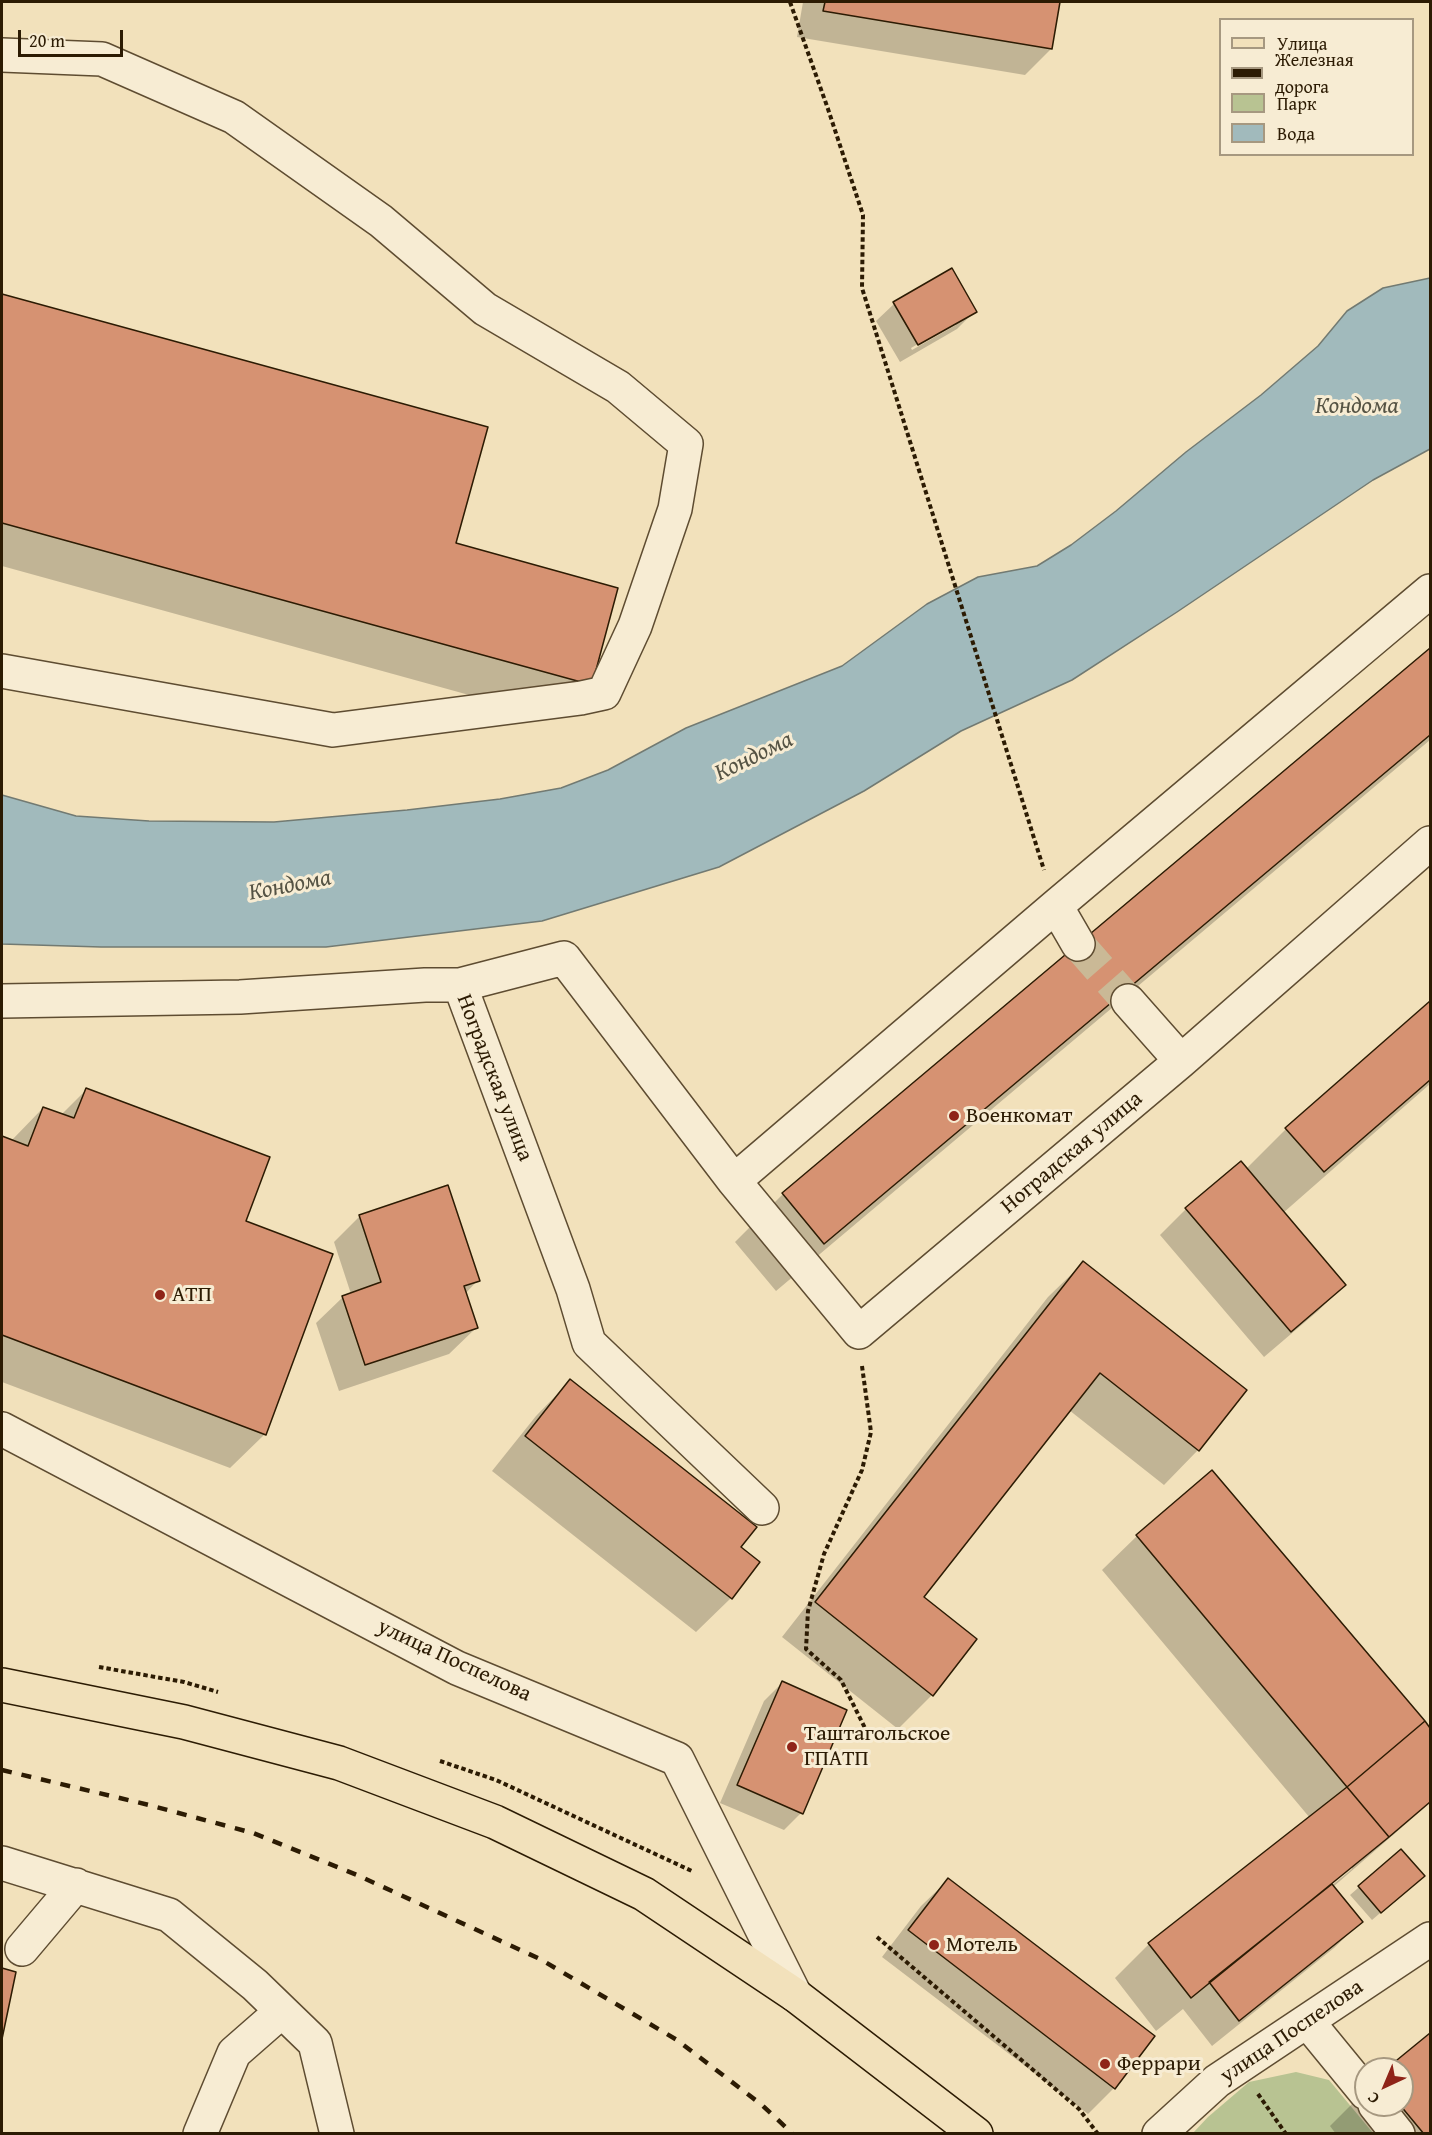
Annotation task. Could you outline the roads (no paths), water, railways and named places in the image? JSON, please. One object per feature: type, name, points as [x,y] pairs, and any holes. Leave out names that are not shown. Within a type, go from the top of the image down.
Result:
[{"type":"main road","points":[[2,1685],[184,1722],[339,1763],[495,1822],[644,1894],[795,1995],[976,2133]]},
{"type":"street","points":[[2,55],[102,59],[234,117],[381,221],[485,309],[618,387],[686,444],[675,509],[635,626],[604,693],[581,698],[333,730],[2,671]]},
{"type":"street","points":[[460,985],[564,958],[734,1181],[1056,906],[1431,591]]},
{"type":"street","name":"Ноградская улица","points":[[734,1181],[859,1332],[1181,1061],[1431,843]]},
{"type":"street","points":[[1056,906],[1078,944]]},
{"type":"street","name":"Ноградская улица","points":[[2,1001],[240,997],[425,985],[460,985],[573,1289],[589,1343],[762,1508]]},
{"type":"street","points":[[1128,1001],[1181,1061]]},
{"type":"street","name":"улица Поспелова","points":[[2,1429],[457,1668],[677,1759],[795,1995]]},
{"type":"street","points":[[2,1863],[169,1915],[255,1985],[315,2043],[337,2133]]},
{"type":"street","points":[[22,1949],[76,1885]]},
{"type":"street","name":"улица Поспелова","points":[[1159,2133],[1217,2081],[1428,1945]]},
{"type":"street","points":[[200,2133],[234,2053],[282,2011]]},
{"type":"street","points":[[1308,2021],[1354,2078]]},
{"type":"street","points":[[1385,2117],[1398,2133]]},
{"type":"water","name":"Кондома","points":[[1430,278],[1430,449],[1373,480],[1072,680],[961,731],[864,791],[719,867],[542,921],[326,947],[101,947],[2,944],[2,795],[76,816],[149,821],[274,822],[500,799],[561,788],[608,770],[686,728],[842,666],[927,604],[978,577],[1037,566],[1071,545],[1116,511],[1186,452],[1261,395],[1318,346],[1347,311],[1383,288]]},
{"type":"tunnel","points":[[1078,944],[1128,1001]]},
{"type":"railway","points":[[2,1770],[149,1805],[253,1833],[357,1875],[540,1959],[677,2040],[762,2105],[793,2134]]},
{"type":"place","name":"Военкомат","points":[[954,1116]]},
{"type":"place","name":"АТП","points":[[160,1295]]},
{"type":"place","name":"Таштагольское ГПАТП","points":[[792,1747]]},
{"type":"place","name":"Мотель","points":[[934,1945]]},
{"type":"place","name":"Феррари","points":[[1105,2064]]}]
